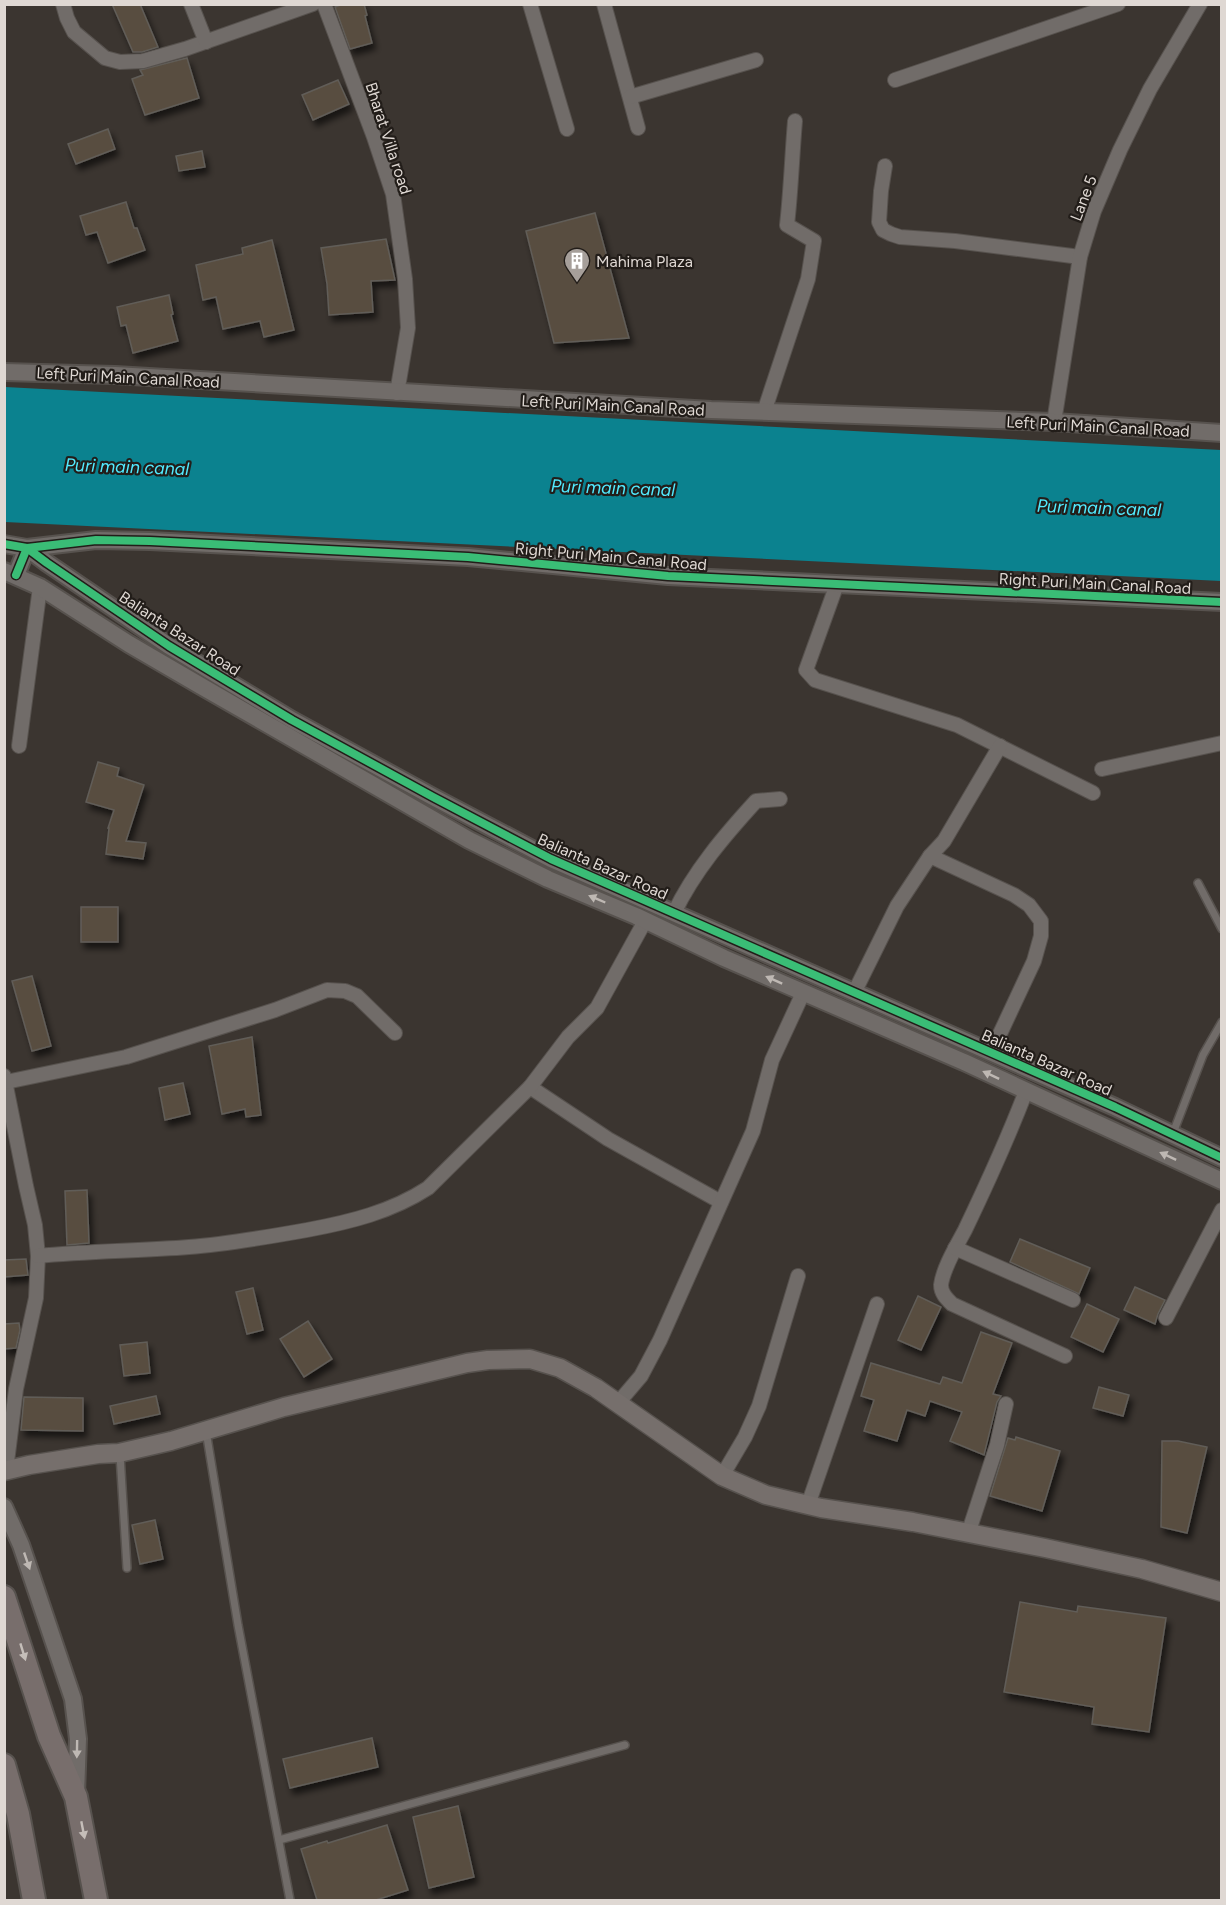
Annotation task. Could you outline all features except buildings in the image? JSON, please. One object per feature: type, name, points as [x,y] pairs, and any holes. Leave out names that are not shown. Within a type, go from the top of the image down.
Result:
[{"type":"highway","points":[[4,1597],[49,1736],[76,1797],[96,1900]]},
{"type":"highway","points":[[4,1765],[18,1814],[34,1900]]},
{"type":"main road","points":[[5,1471],[98,1454],[119,1453],[206,1431],[284,1407],[467,1363],[513,1358],[530,1359],[560,1368],[618,1403],[722,1476],[766,1495],[808,1505],[913,1522],[1122,1564],[1221,1592]]},
{"type":"street","points":[[63,4],[74,32],[105,58],[120,62],[143,61],[186,49],[312,5]]},
{"type":"street","points":[[191,4],[206,42]]},
{"type":"street","name":"Bharat Villa road","points":[[324,4],[375,137],[393,194],[405,279],[408,328],[397,393]]},
{"type":"street","points":[[530,4],[567,129]]},
{"type":"street","points":[[604,4],[638,128]]},
{"type":"street","points":[[895,80],[1118,4]]},
{"type":"street","name":"Lane 5","points":[[1054,422],[1080,257],[1094,211],[1120,150],[1150,89],[1200,4]]},
{"type":"street","points":[[630,97],[756,60]]},
{"type":"street","points":[[764,412],[805,288],[814,241],[787,225],[795,121]]},
{"type":"street","points":[[885,166],[879,222],[883,230],[891,234],[900,237],[1080,257]]},
{"type":"street","name":"Left Puri Main Canal Road","points":[[4,372],[116,375],[397,393],[764,412],[1054,422],[1221,433]]},
{"type":"street","name":"Right Puri Main Canal Road","points":[[27,548],[96,540],[161,542],[468,557],[668,576],[1221,602]]},
{"type":"street","name":"Balianta Bazar Road","points":[[4,544],[27,548],[169,646],[292,720],[551,859],[1115,1107],[1221,1158]]},
{"type":"street","points":[[10,573],[27,548]]},
{"type":"street","name":"Balianta Bazar Road","points":[[10,573],[40,587],[190,680],[469,840],[548,879],[636,916],[1221,1180]]},
{"type":"street","points":[[837,584],[806,670],[815,680],[945,720],[1093,794]]},
{"type":"street","points":[[20,746],[40,587]]},
{"type":"street","points":[[1102,769],[1221,743]]},
{"type":"street","points":[[855,991],[897,906],[930,856],[944,841],[1000,746]]},
{"type":"street","points":[[674,913],[701,868],[756,801],[780,799]]},
{"type":"street","points":[[930,856],[1014,895],[1029,905],[1041,921],[1041,936],[1034,961],[992,1053]]},
{"type":"street","points":[[38,1256],[78,1252],[169,1249],[228,1243],[341,1223],[373,1215],[408,1201],[428,1188],[530,1087],[568,1036],[597,1008],[645,921]]},
{"type":"street","points":[[5,1471],[16,1389],[36,1298],[38,1256],[35,1225],[5,1079],[126,1057],[275,1010],[327,990],[345,991],[357,996],[395,1033]]},
{"type":"street","points":[[618,1403],[641,1376],[660,1340],[753,1131],[772,1060],[803,993]]},
{"type":"street","points":[[530,1087],[608,1139],[721,1203]]},
{"type":"street","points":[[1026,1091],[1001,1154],[955,1248],[942,1279],[941,1288],[945,1297],[952,1304],[1065,1356]]},
{"type":"street","points":[[1166,1318],[1221,1210]]},
{"type":"street","points":[[955,1248],[1073,1300]]},
{"type":"street","points":[[722,1476],[745,1437],[759,1406],[798,1276]]},
{"type":"street","points":[[808,1505],[877,1304]]},
{"type":"street","points":[[968,1534],[996,1445],[1006,1404]]},
{"type":"street","points":[[4,1508],[21,1545],[73,1699],[78,1739],[76,1797]]},
{"type":"lane","points":[[1198,884],[1221,929]]},
{"type":"lane","points":[[1173,1136],[1203,1056],[1221,1023]]},
{"type":"lane","points":[[206,1431],[238,1625],[290,1900]]},
{"type":"lane","points":[[119,1453],[127,1568]]},
{"type":"lane","points":[[279,1840],[625,1744]]},
{"type":"water","name":"Puri main canal","points":[[5,387],[1221,450],[1221,581],[5,522]]},
{"type":"cycle path","points":[[16,575],[27,548],[96,540],[150,541],[468,557],[668,576],[1222,602]]},
{"type":"cycle path","points":[[4,544],[27,548],[169,646],[292,720],[551,859],[1115,1107],[1222,1158]]},
{"type":"place","name":"Mahima Plaza","points":[[577,284]]}]
